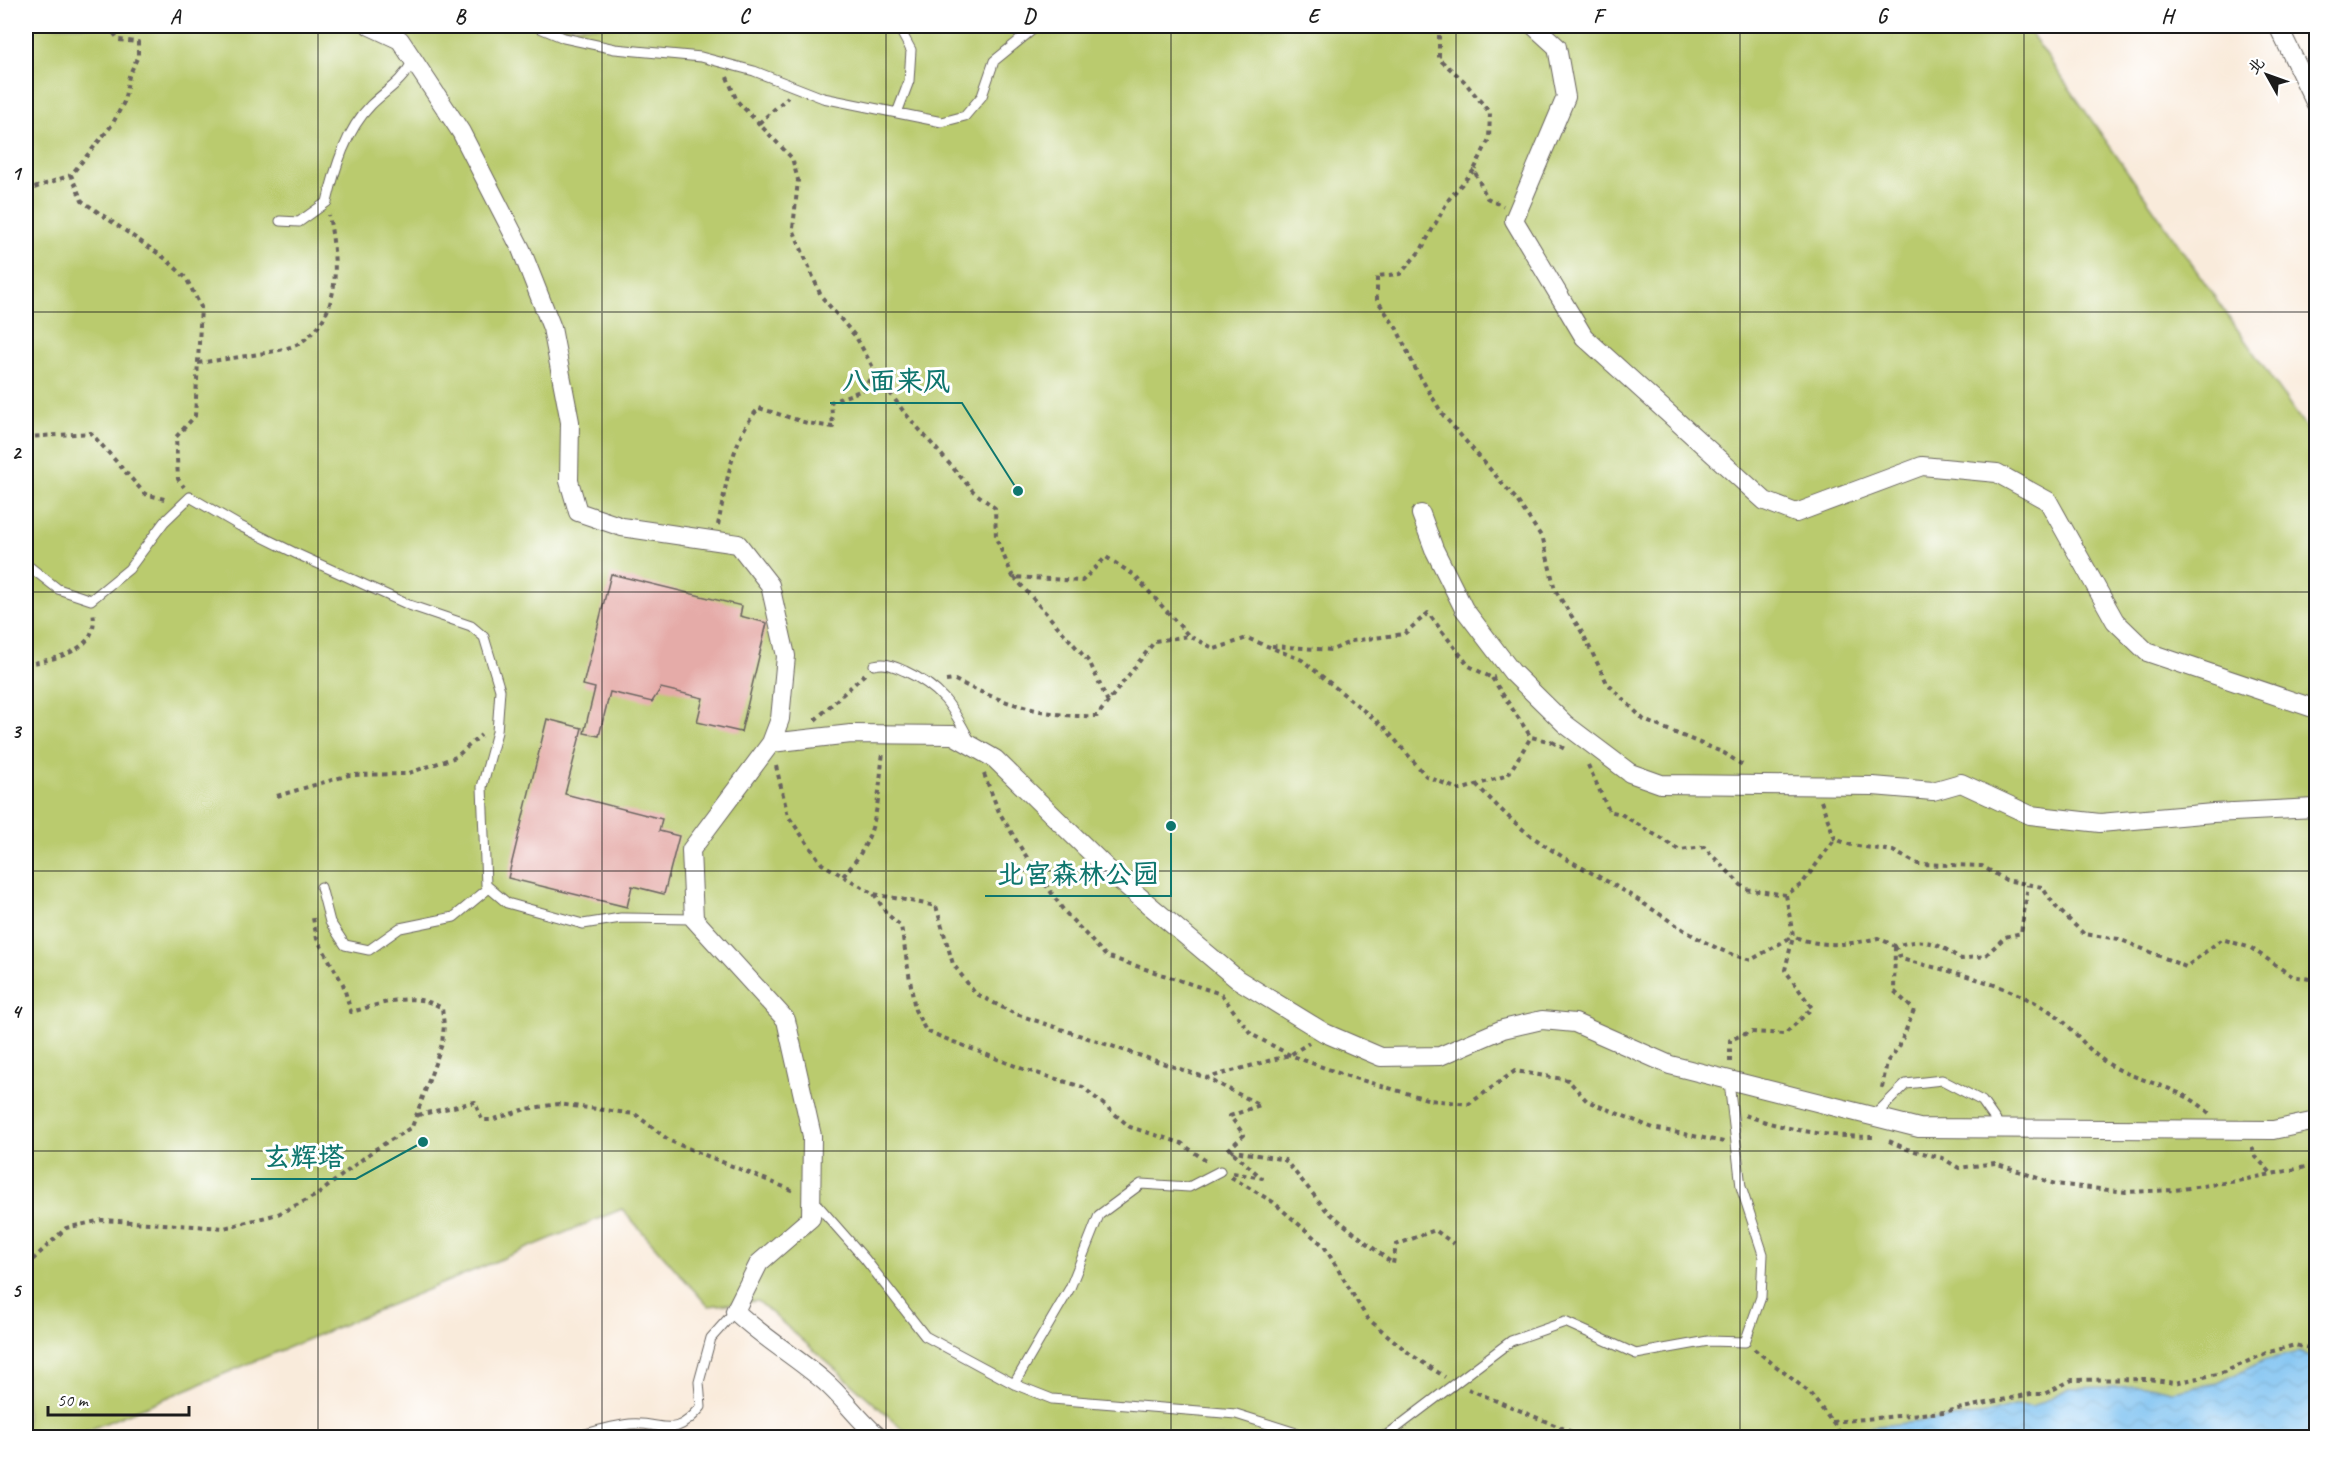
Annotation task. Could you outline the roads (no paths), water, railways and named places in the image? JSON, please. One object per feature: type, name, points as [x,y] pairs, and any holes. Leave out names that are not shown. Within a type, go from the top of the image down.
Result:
[{"type":"street","points":[[370,26],[400,40],[461,132],[521,249],[552,328],[570,422],[569,482],[578,512],[622,527],[738,544],[770,585],[786,656],[780,719],[771,743],[691,850],[694,919],[786,1020],[812,1136],[812,1198],[811,1218],[759,1263],[735,1311],[755,1330],[825,1382],[865,1426],[880,1437]]},
{"type":"street","points":[[1534,26],[1557,47],[1566,97],[1514,220],[1584,337],[1765,501],[1796,513],[1922,466],[1997,473],[2048,501],[2115,621],[2147,652],[2316,709]]},
{"type":"street","points":[[2278,26],[2316,104]]},
{"type":"street","points":[[1421,514],[1434,549],[1464,609],[1512,672],[1565,724],[1630,773],[1661,784],[1873,786],[1933,791],[1961,783],[2030,814],[2100,823],[2213,813],[2316,808]]},
{"type":"street","points":[[771,743],[851,734],[953,735],[996,759],[1116,877],[1237,979],[1325,1033],[1381,1057],[1440,1056],[1503,1029],[1542,1020],[1575,1023],[1670,1065],[1729,1082],[1875,1115],[1919,1128],[2273,1131],[2316,1121]]},
{"type":"lane","points":[[535,26],[564,38],[615,50],[701,57],[754,71],[796,90],[823,98],[942,122],[965,116],[982,96],[994,61],[1037,26]]},
{"type":"lane","points":[[897,113],[909,81],[911,50],[898,26]]},
{"type":"lane","points":[[280,221],[299,222],[327,202],[333,175],[354,125],[371,105],[402,80],[412,61]]},
{"type":"lane","points":[[26,564],[58,589],[91,600],[129,569],[164,522],[190,497],[240,526],[297,554],[409,605],[471,626],[484,637],[500,690],[498,721],[482,787],[486,885],[507,903],[583,924],[621,918],[694,919]]},
{"type":"lane","points":[[874,665],[886,662],[929,682],[951,705],[972,746]]},
{"type":"lane","points":[[321,887],[330,922],[345,945],[369,950],[400,928],[454,917],[489,888]]},
{"type":"lane","points":[[1875,1115],[1906,1084],[1941,1080],[1982,1101],[2002,1130]]},
{"type":"lane","points":[[1376,1437],[1387,1435],[1511,1341],[1565,1322],[1636,1354],[1708,1341],[1745,1342],[1761,1297],[1763,1254],[1742,1187],[1729,1082]]},
{"type":"lane","points":[[1014,1384],[1070,1288],[1099,1215],[1141,1184],[1189,1187],[1220,1171]]},
{"type":"lane","points":[[812,1198],[865,1258],[925,1336],[1014,1384],[1052,1398],[1236,1414],[1312,1437]]},
{"type":"lane","points":[[571,1437],[632,1424],[669,1430],[694,1416],[701,1407],[699,1382],[711,1338],[735,1311]]},
{"type":"water","points":[[2298,1352],[2316,1358],[2316,1437],[1852,1437],[1852,1429],[1987,1414],[2018,1405],[2033,1407],[2069,1388],[2149,1386],[2171,1391],[2218,1383],[2265,1360]]},
{"type":"place","name":"八面来风","points":[[1018,491]]},
{"type":"place","name":"北宫森林公园","points":[[1171,826]]},
{"type":"place","name":"玄辉塔","points":[[423,1142]]}]
